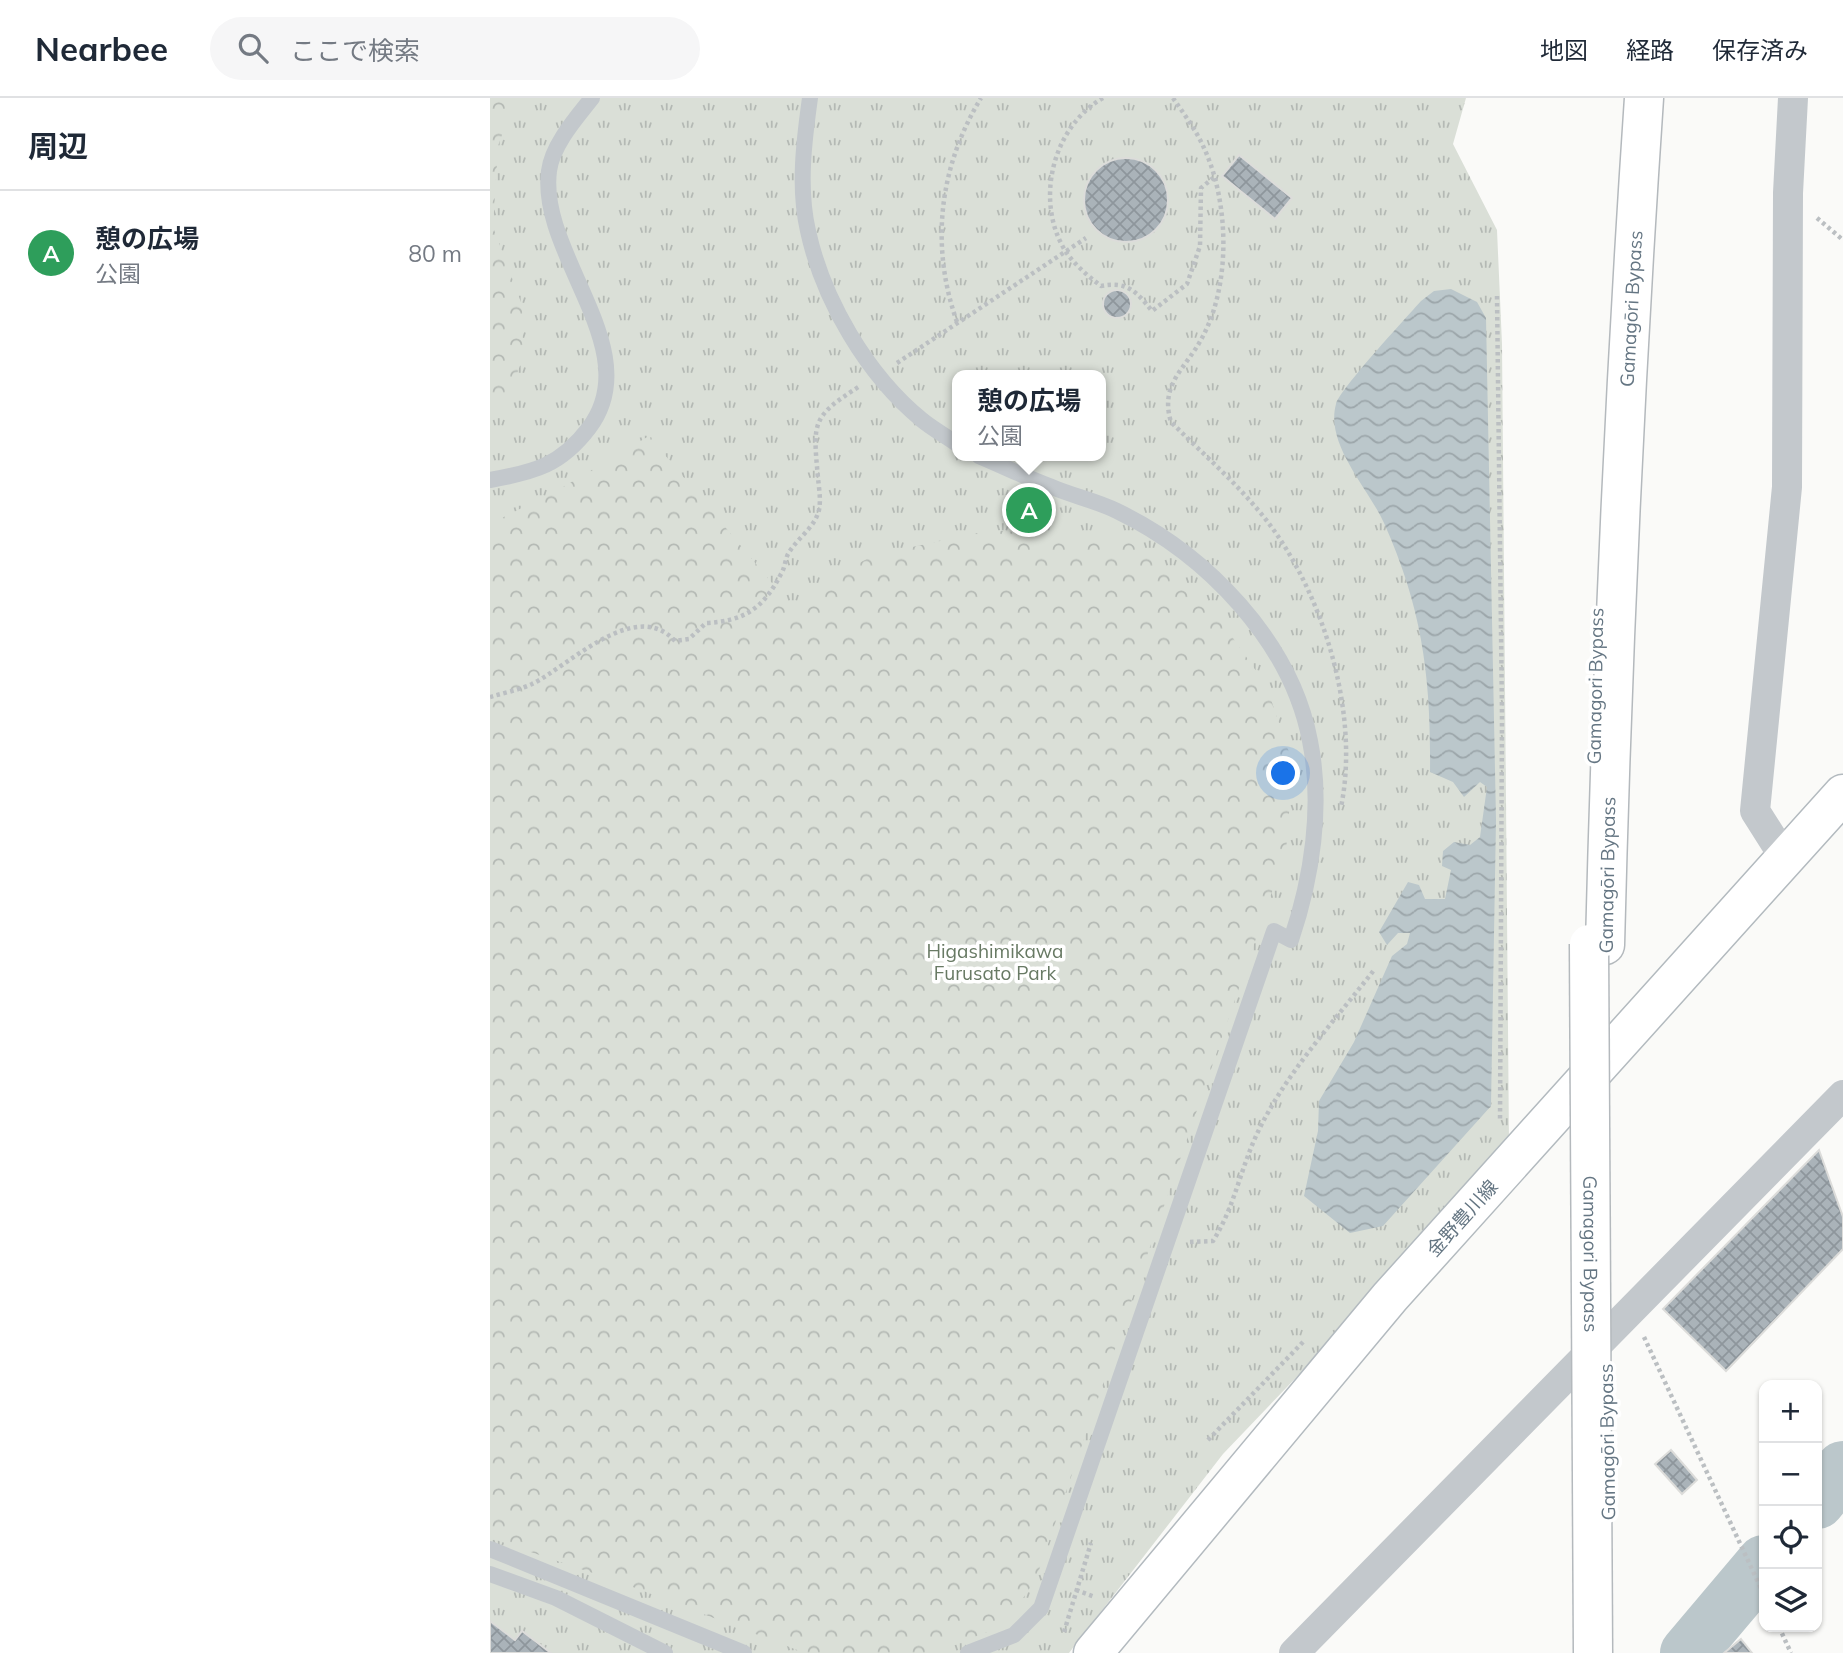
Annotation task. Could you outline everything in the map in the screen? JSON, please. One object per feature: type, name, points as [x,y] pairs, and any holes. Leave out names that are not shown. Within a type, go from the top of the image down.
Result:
[{"type":"main road","name":"Gamagori Bypass","points":[[1593,1653],[1600,470],[1624,98]]},
{"type":"main road","name":"Gamagōri Bypass","points":[[1610,1653],[1597,944],[1624,411],[1644,98]]},
{"type":"main road","name":"金野豊川線","points":[[1093,1653],[1390,1297],[1843,794]]},
{"type":"street","points":[[1786,860],[1755,811],[1787,487],[1788,194],[1793,98]]},
{"type":"street","points":[[1294,1653],[1843,1095]]},
{"type":"lane","points":[[490,480],[529,473],[563,458],[597,418],[607,387],[605,351],[554,222],[548,195],[549,168],[562,140],[592,98]]},
{"type":"lane","points":[[810,98],[803,181],[807,230],[824,282],[848,329],[879,375],[921,420],[952,441]]},
{"type":"lane","points":[[968,1653],[1014,1634],[1041,1608],[1274,931],[1292,940],[1303,905],[1316,796],[1310,740],[1299,704],[1261,632],[1230,593],[1179,550],[1117,512],[991,461]]},
{"type":"lane","points":[[490,1549],[744,1653]]},
{"type":"lane","points":[[490,1574],[556,1598],[665,1653]]},
{"type":"path","points":[[957,322],[941,262],[944,190],[965,123],[981,98]]},
{"type":"path","points":[[1103,98],[1063,138],[1053,168],[1050,194],[1053,217],[1066,251],[1101,286],[1124,284],[1137,292],[1152,310],[1187,284],[1200,246],[1201,188],[1213,178]]},
{"type":"path","points":[[1173,98],[1198,134],[1213,178],[1225,242],[1223,270],[1204,336],[1168,390],[1166,408],[1171,422],[1247,497],[1269,524],[1310,596],[1328,640],[1340,692],[1345,750],[1341,809]]},
{"type":"path","points":[[490,697],[532,684],[591,644],[639,626],[667,632],[675,642],[689,639],[706,623],[732,622],[751,614],[781,575],[789,553],[811,528],[818,510],[814,438],[820,416],[834,403],[1086,238]]},
{"type":"path","points":[[1497,296],[1502,714],[1500,1133]]},
{"type":"path","points":[[1189,1242],[1213,1241],[1228,1217],[1255,1137],[1280,1092],[1374,970]]},
{"type":"path","points":[[1632,1311],[1759,1584]]},
{"type":"path","points":[[1208,1440],[1312,1333]]},
{"type":"path","points":[[1781,1632],[1791,1653]]},
{"type":"green space","name":"Higashimikawa Furusato Park","points":[[490,98],[1466,98],[1453,144],[1497,230],[1502,344],[1509,1142],[1354,1317],[1223,1454],[1069,1653],[490,1653]]},
{"type":"green space","points":[[490,98],[515,98],[498,146],[493,227],[522,305],[523,358],[502,412],[490,418]]},
{"type":"green space","points":[[649,436],[797,613],[845,570],[875,555],[991,530],[1128,541],[1214,611],[1266,685],[1293,764],[1286,851],[1036,1579],[1004,1626],[931,1653],[805,1653],[625,1584],[490,1538],[490,524],[563,487]]},
{"type":"water","points":[[1451,289],[1477,302],[1486,318],[1496,820],[1491,1106],[1383,1226],[1350,1233],[1304,1196],[1318,1131],[1319,1101],[1354,1042],[1392,956],[1407,944],[1410,933],[1398,933],[1387,945],[1379,932],[1408,882],[1419,885],[1425,899],[1445,899],[1451,870],[1442,866],[1443,851],[1454,842],[1470,845],[1480,837],[1487,787],[1480,782],[1464,797],[1453,782],[1430,772],[1429,706],[1416,615],[1384,523],[1342,449],[1334,419],[1340,396],[1402,322],[1434,291]]},
{"type":"building","points":[[1239,155],[1292,198],[1275,219],[1222,176]]},
{"type":"building","points":[[1126,158],[1142,161],[1156,170],[1165,184],[1168,200],[1165,216],[1156,230],[1142,239],[1126,242],[1110,239],[1096,230],[1087,216],[1084,200],[1087,184],[1096,170],[1110,161]]},
{"type":"building","points":[[1117,290],[1127,294],[1131,304],[1127,314],[1117,318],[1107,314],[1103,304],[1107,294]]},
{"type":"building","points":[[1819,1150],[1843,1217],[1843,1249],[1726,1371],[1663,1309]]},
{"type":"building","points":[[1671,1450],[1697,1480],[1682,1494],[1655,1464]]},
{"type":"building","points":[[490,1621],[515,1640],[522,1631],[551,1653],[490,1653]]},
{"type":"building","points":[[1741,1639],[1752,1653],[1724,1653]]},
{"type":"waterway","points":[[1822,1495],[1843,1469]]},
{"type":"waterway","points":[[1688,1653],[1759,1569]]},
{"type":"place","name":"憩の広場","points":[[1029,510]]}]
